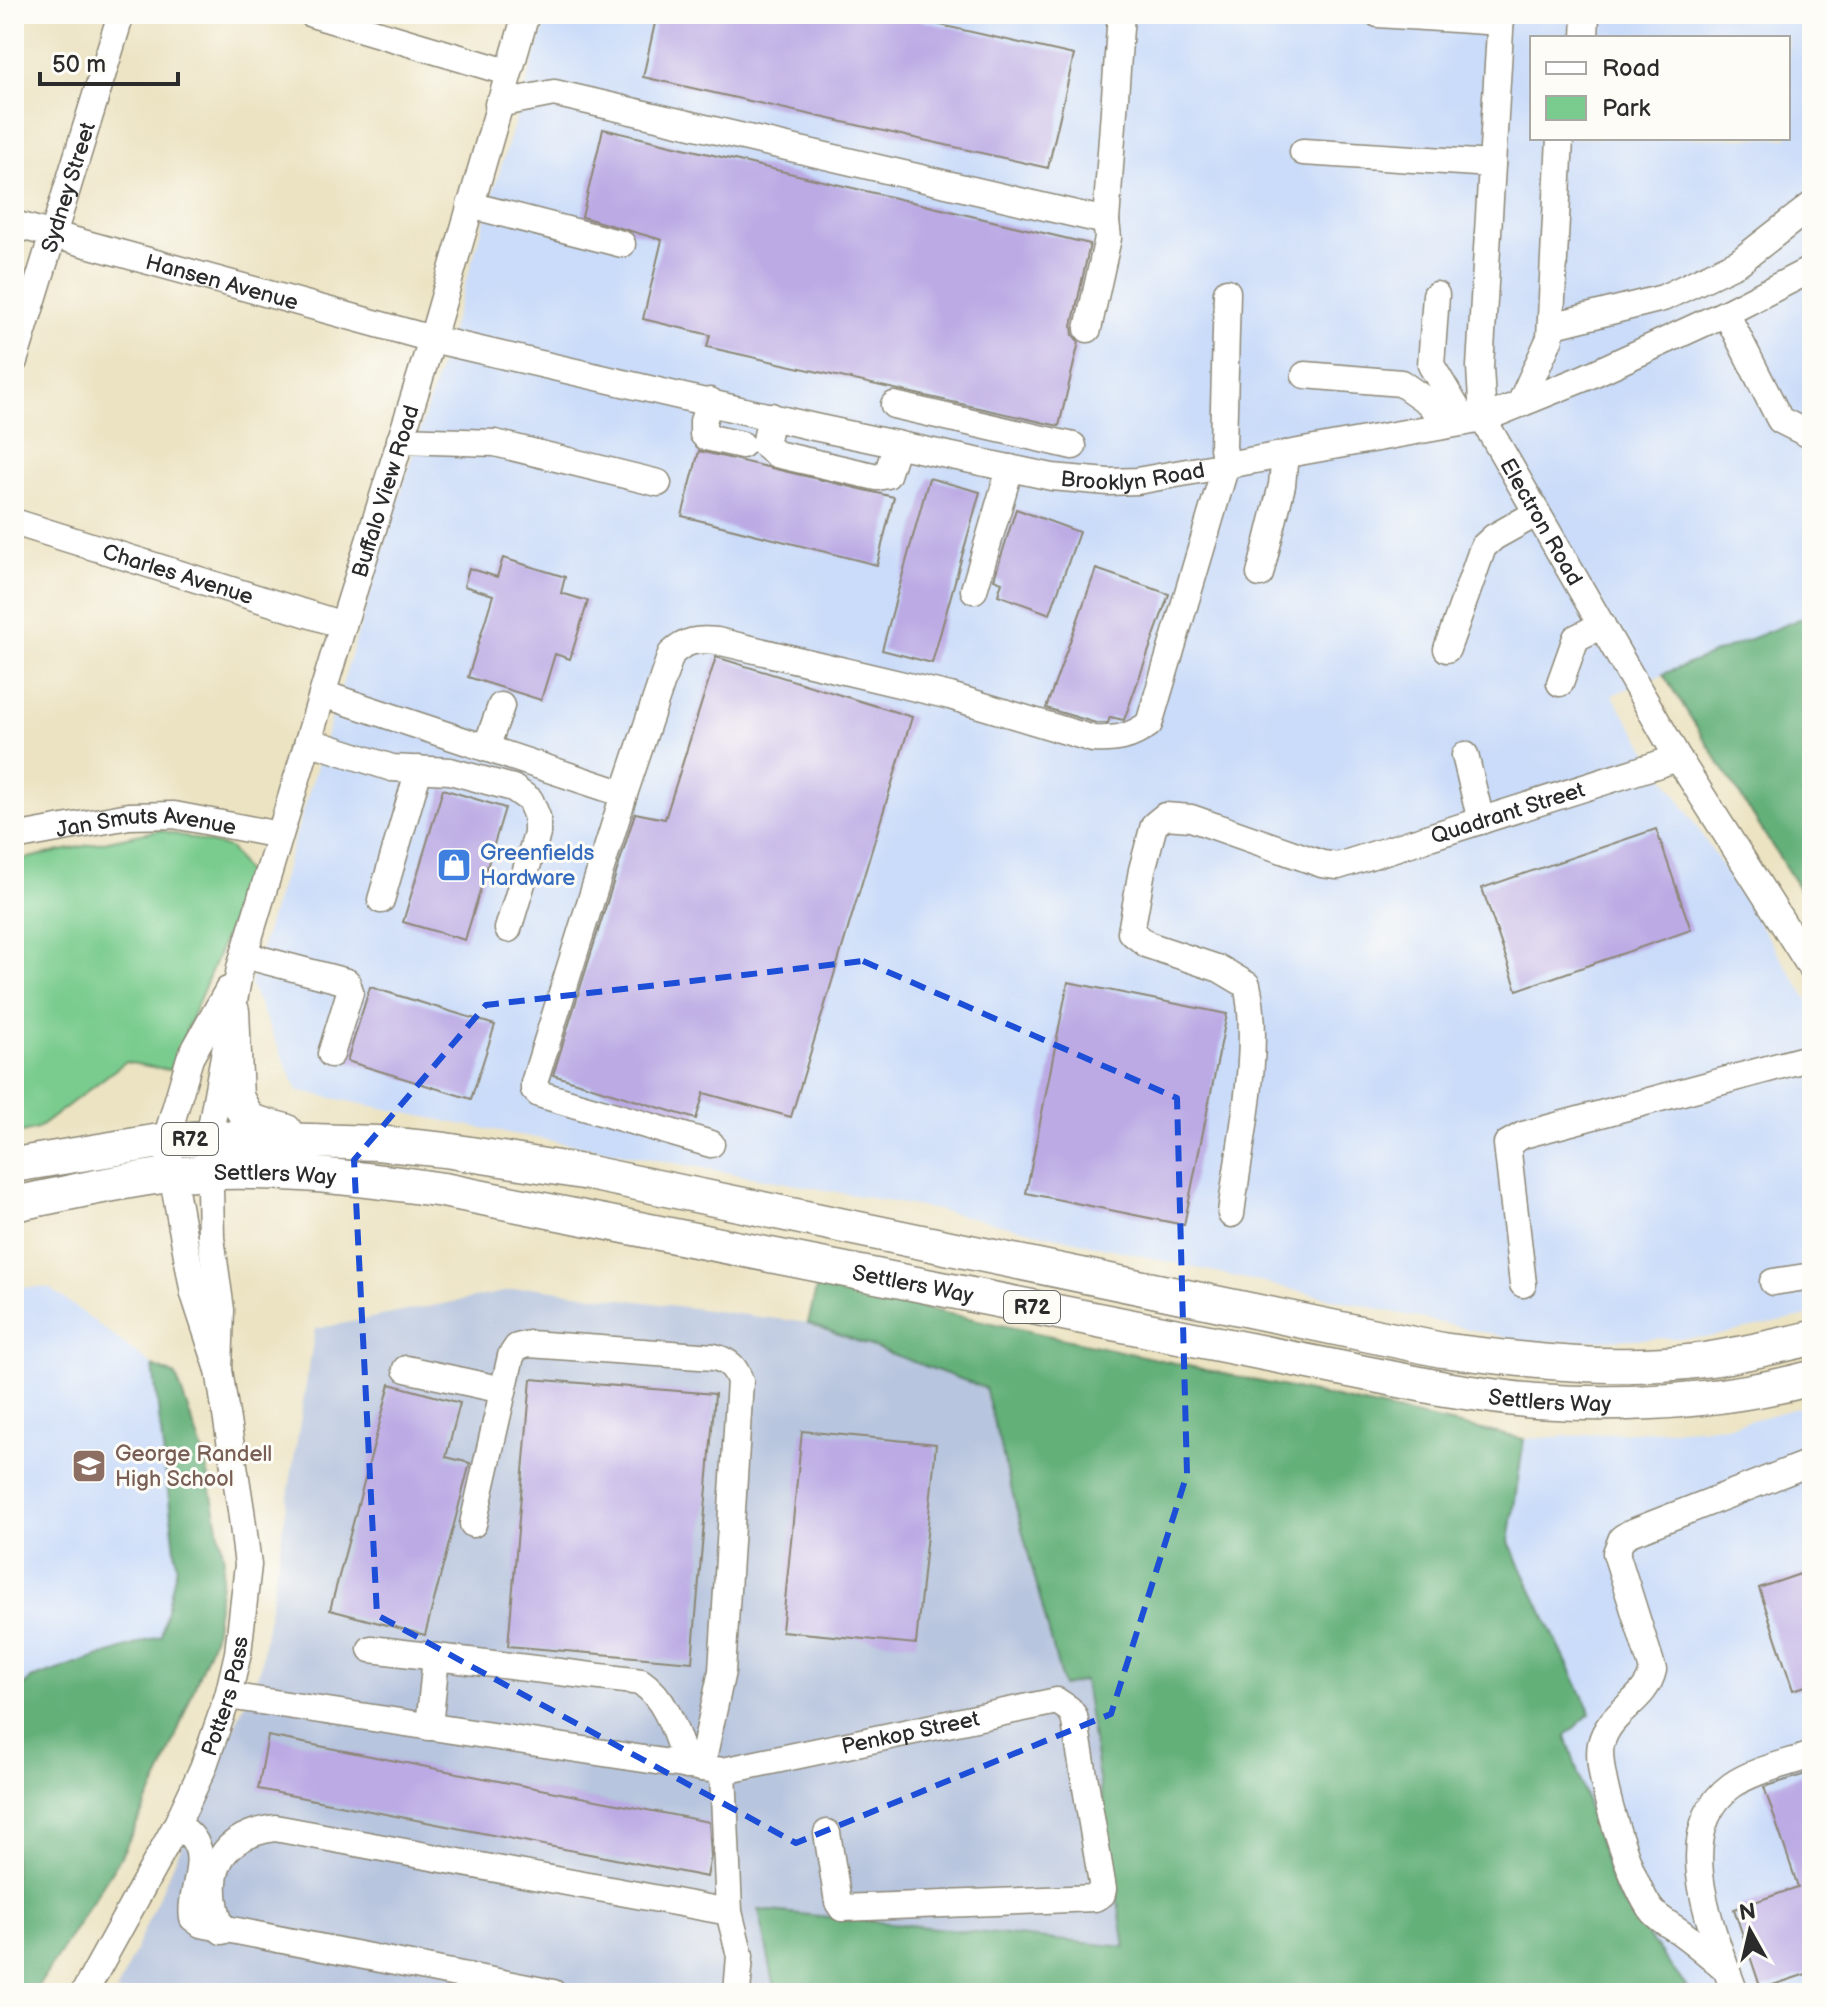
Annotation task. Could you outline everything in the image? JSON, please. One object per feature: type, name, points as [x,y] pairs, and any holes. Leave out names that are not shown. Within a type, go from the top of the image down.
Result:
[{"type":"main road","points":[[232,1011],[236,1097],[249,1121],[273,1129],[377,1143]]},
{"type":"main road","name":"Settlers Way","points":[[14,1165],[166,1140],[209,1138],[377,1143],[445,1150],[589,1173],[1442,1350],[1537,1362],[1615,1365],[1703,1360],[1812,1338]]},
{"type":"main road","name":"Settlers Way","points":[[14,1204],[170,1175],[268,1173],[373,1180],[443,1190],[1445,1389],[1535,1401],[1619,1402],[1710,1397],[1812,1378]]},
{"type":"street","name":"Sydney Street","points":[[14,361],[121,14]]},
{"type":"street","points":[[312,14],[507,72]]},
{"type":"street","name":"Buffalo View Road","points":[[209,1138],[242,961],[432,339],[526,14]]},
{"type":"street","points":[[1088,329],[1108,238],[1106,221],[1121,14]]},
{"type":"street","points":[[1378,14],[1501,18]]},
{"type":"street","points":[[1585,36],[1586,14]]},
{"type":"street","name":"Electron Road","points":[[1501,18],[1480,367],[1465,422],[1537,513],[1678,758],[1812,969]]},
{"type":"street","points":[[498,104],[554,93],[1106,221]]},
{"type":"street","points":[[1520,404],[1550,338],[1560,140]]},
{"type":"street","points":[[1303,152],[1492,164]]},
{"type":"street","points":[[470,205],[622,244]]},
{"type":"street","points":[[1551,326],[1663,298],[1739,262],[1812,205]]},
{"type":"street","name":"Hansen Avenue","points":[[14,224],[432,339]]},
{"type":"street","name":"Brooklyn Road","points":[[432,339],[1052,477],[1137,481],[1465,422],[1584,378],[1726,313],[1812,269]]},
{"type":"street","points":[[711,1144],[539,1094],[534,1089],[624,794],[671,654],[683,643],[698,639],[717,641],[950,696],[1093,739],[1116,740],[1133,736],[1149,724],[1226,465],[1223,447],[1227,292]]},
{"type":"street","points":[[1436,295],[1431,365],[1465,422]]},
{"type":"street","points":[[1726,313],[1780,420],[1812,436]]},
{"type":"street","points":[[1305,375],[1401,383],[1465,422]]},
{"type":"street","points":[[710,401],[703,421],[703,434],[742,445]]},
{"type":"street","points":[[894,405],[1073,446]]},
{"type":"street","points":[[771,416],[765,445],[776,454],[877,477],[890,471],[897,444]]},
{"type":"street","points":[[953,455],[963,421]]},
{"type":"street","points":[[400,440],[495,443],[658,483]]},
{"type":"street","points":[[1260,574],[1282,485],[1285,454]]},
{"type":"street","points":[[974,590],[1010,468]]},
{"type":"street","points":[[1447,649],[1483,547],[1494,537],[1537,513]]},
{"type":"street","name":"Charles Avenue","points":[[14,522],[343,625]]},
{"type":"street","points":[[1560,683],[1576,638],[1602,625]]},
{"type":"street","points":[[323,694],[624,794]]},
{"type":"street","points":[[486,748],[501,706]]},
{"type":"street","points":[[308,741],[392,768],[450,771],[500,784],[513,788],[530,800],[537,817],[537,834],[508,929]]},
{"type":"street","points":[[1465,755],[1481,821]]},
{"type":"street","name":"Quadrant Street","points":[[1231,1214],[1253,1012],[1247,985],[1220,969],[1148,945],[1131,932],[1154,825],[1165,816],[1191,818],[1322,864],[1338,866],[1678,758]]},
{"type":"street","points":[[381,900],[419,769]]},
{"type":"street","name":"Jan Smuts Avenue","points":[[14,837],[129,816],[174,815],[279,835]]},
{"type":"street","points":[[242,961],[347,982],[350,992],[331,1054]]},
{"type":"street","name":"Buffalo View Road","points":[[166,1140],[190,1058],[242,961]]},
{"type":"street","points":[[1523,1284],[1507,1144],[1523,1135],[1812,1057]]},
{"type":"street","name":"Potters Pass","points":[[209,1138],[211,1238],[221,1310],[219,1370]]},
{"type":"street","name":"Potters Pass","points":[[84,1993],[177,1824],[203,1768],[228,1696],[240,1640],[248,1565],[219,1370],[194,1294],[166,1140]]},
{"type":"street","points":[[1773,1282],[1812,1276]]},
{"type":"street","points":[[473,1524],[511,1356],[517,1347],[529,1344],[714,1357],[727,1360],[736,1370],[740,1381],[728,1611],[722,1671],[704,1768],[729,1912],[740,1956],[737,1993]]},
{"type":"street","points":[[406,1369],[503,1390]]},
{"type":"street","points":[[1731,1981],[1655,1915],[1640,1893],[1622,1847],[1602,1771],[1600,1746],[1607,1729],[1621,1712],[1643,1694],[1653,1670],[1616,1553],[1622,1538],[1630,1533],[1812,1462]]},
{"type":"street","points":[[371,1649],[641,1682],[654,1691],[704,1768]]},
{"type":"street","points":[[429,1727],[436,1657]]},
{"type":"street","name":"Penkop Street","points":[[228,1696],[704,1768],[1057,1701],[1074,1716],[1102,1894],[1095,1898],[842,1908],[838,1902],[827,1833]]},
{"type":"street","points":[[1731,1981],[1703,1900],[1698,1871],[1704,1824],[1711,1806],[1732,1785],[1812,1755]]},
{"type":"street","points":[[177,1824],[195,1841],[199,1852],[191,1904],[193,1918],[201,1924],[222,1931],[553,1993]]},
{"type":"street","points":[[222,1931],[213,1904],[212,1884],[224,1851],[257,1831],[275,1828],[729,1912]]},
{"type":"highlighted area","points":[[863,961],[1177,1098],[1187,1474],[1111,1714],[796,1843],[377,1615],[354,1160],[486,1005]]},
{"type":"shaded area","points":[[548,14],[1812,14],[1812,614],[1612,695],[1812,1006],[1812,1315],[1710,1337],[1527,1342],[942,1211],[470,1126],[298,1091],[250,984]]},
{"type":"shaded area","name":"George Randell High School","points":[[14,1287],[50,1288],[153,1366],[177,1566],[161,1637],[31,1679],[14,1694]]},
{"type":"shaded area","points":[[530,1287],[808,1323],[985,1388],[1063,1685],[1084,1680],[1125,1948],[760,1910],[776,1993],[116,1993],[260,1669],[315,1329]]},
{"type":"shaded area","points":[[1812,1404],[1812,1993],[1691,1993],[1615,1893],[1566,1735],[1509,1542],[1524,1439],[1729,1426]]},
{"type":"green space","points":[[1812,614],[1812,909],[1663,674]]},
{"type":"green space","points":[[160,830],[230,848],[248,875],[170,1070],[125,1062],[37,1129],[14,1135],[14,861]]},
{"type":"green space","points":[[817,1285],[1524,1439],[1509,1542],[1591,1713],[1566,1735],[1615,1893],[1691,1993],[776,1993],[759,1910],[1125,1947],[1084,1681],[1063,1686],[985,1388],[808,1323]]},
{"type":"green space","points":[[153,1366],[176,1376],[205,1458],[224,1559],[214,1636],[162,1772],[121,1856],[34,1993],[14,1993],[14,1694],[31,1679],[161,1636],[177,1566]]},
{"type":"building","points":[[657,14],[892,14],[1074,55],[1048,168],[643,77]]},
{"type":"building","points":[[603,129],[1090,244],[1072,326],[1073,335],[1079,342],[1059,426],[707,347],[710,335],[643,319],[662,240],[582,217]]},
{"type":"building","points":[[699,451],[894,497],[877,565],[682,516]]},
{"type":"building","points":[[929,478],[980,492],[932,663],[882,650]]},
{"type":"building","points":[[1016,509],[1079,532],[1050,614],[998,595],[1002,582],[994,579]]},
{"type":"building","points":[[503,558],[565,577],[561,593],[588,601],[570,659],[555,654],[541,700],[468,677],[493,595],[464,586],[469,568],[497,577]]},
{"type":"building","points":[[1096,569],[1169,594],[1124,720],[1110,717],[1108,723],[1096,723],[1046,708]]},
{"type":"building","points":[[716,657],[912,717],[791,1117],[704,1093],[696,1119],[553,1075],[635,813],[665,819]]},
{"type":"building","name":"Greenfields Hardware","points":[[443,789],[505,808],[465,940],[403,922]]},
{"type":"building","points":[[1656,829],[1691,930],[1517,990],[1482,888]]},
{"type":"building","points":[[1068,982],[1227,1014],[1184,1225],[1026,1193]]},
{"type":"building","points":[[370,987],[495,1025],[471,1099],[347,1061]]},
{"type":"building","points":[[531,1379],[715,1394],[692,1662],[508,1646]]},
{"type":"building","points":[[390,1384],[460,1403],[446,1457],[470,1463],[425,1635],[330,1610]]},
{"type":"building","points":[[802,1431],[936,1444],[916,1644],[782,1631]]},
{"type":"building","points":[[1812,1570],[1812,1684],[1793,1690],[1759,1588]]},
{"type":"building","points":[[268,1736],[709,1822],[711,1856],[707,1877],[258,1789]]},
{"type":"building","points":[[1812,1772],[1812,1972],[1761,1989],[1734,1909],[1798,1887],[1764,1787]]},
{"type":"place","name":"Greenfields Hardware","points":[[454,865]]},
{"type":"place","name":"George Randell High School","points":[[89,1466]]}]
